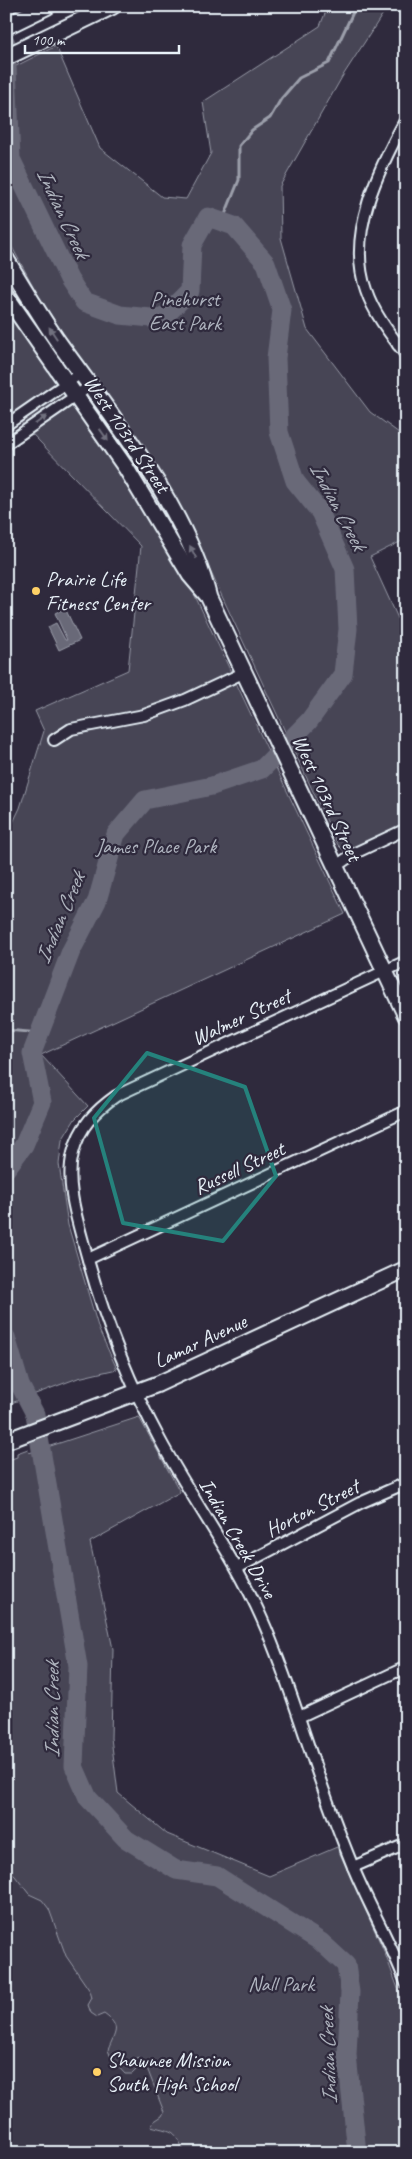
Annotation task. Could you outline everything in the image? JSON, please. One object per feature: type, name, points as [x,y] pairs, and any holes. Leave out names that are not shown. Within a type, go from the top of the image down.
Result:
[{"type":"main road","points":[[6,26],[47,6]]},
{"type":"main road","points":[[6,57],[112,6]]},
{"type":"main road","name":"West 103rd Street","points":[[6,259],[58,340],[150,473],[174,512],[202,570],[209,598],[406,1016]]},
{"type":"main road","name":"West 103rd Street","points":[[6,296],[126,468],[190,576],[209,598]]},
{"type":"main road","name":"Lamar Avenue","points":[[6,1441],[76,1416],[180,1374],[406,1269]]},
{"type":"street","points":[[406,119],[390,151],[364,215],[359,246],[361,274],[375,312],[406,355]]},
{"type":"street","points":[[398,345],[406,336]]},
{"type":"street","points":[[6,444],[72,389],[81,373]]},
{"type":"street","points":[[6,425],[72,389],[90,386]]},
{"type":"street","points":[[54,740],[71,729],[144,716],[185,700],[245,672]]},
{"type":"street","points":[[336,866],[355,853],[406,829]]},
{"type":"street","name":"Walmer Street","points":[[96,1112],[116,1096],[406,961]]},
{"type":"street","name":"Indian Creek Drive","points":[[96,1112],[84,1126],[76,1141],[71,1161],[70,1180],[88,1259],[107,1324],[136,1392],[160,1440],[237,1568],[267,1630],[299,1717],[318,1776],[353,1868],[385,1932],[406,1983]]},
{"type":"street","name":"Russell Street","points":[[88,1259],[406,1112]]},
{"type":"street","name":"Horton Street","points":[[237,1568],[360,1503],[406,1483]]},
{"type":"street","points":[[299,1717],[406,1667]]},
{"type":"street","points":[[353,1868],[406,1844]]},
{"type":"highlighted area","points":[[147,1053],[245,1087],[276,1176],[223,1241],[123,1223],[94,1118]]},
{"type":"shaded area","name":"Shawnee Mission South High School","points":[[6,1835],[223,2153],[6,2153]]},
{"type":"green space","name":"Pinehurst East Park","points":[[328,6],[388,6],[342,77],[280,186],[281,238],[307,329],[370,412],[406,438],[406,539],[370,557],[406,636],[406,746],[402,758],[406,763],[406,823],[349,850],[343,850],[338,845],[199,547],[176,502],[121,416],[79,358],[38,295],[6,236],[6,71],[56,46],[100,148],[162,197],[186,199],[211,153],[203,102],[320,26]]},
{"type":"green space","name":"James Place Park","points":[[6,305],[82,411],[189,583],[345,914],[41,1055],[88,1106],[75,1119],[62,1140],[59,1164],[68,1225],[99,1330],[117,1369],[78,1378],[6,1405],[6,837],[20,808],[44,731],[35,711],[128,670],[141,546],[6,407]]},
{"type":"green space","name":"Nall Park","points":[[139,1417],[180,1492],[90,1542],[113,1649],[111,1738],[118,1793],[167,1834],[269,1876],[337,1847],[384,1951],[406,2010],[406,2153],[185,2153],[176,2135],[151,2126],[164,2112],[145,2063],[138,2058],[136,2070],[132,2074],[125,2074],[112,2060],[108,2050],[115,2034],[115,2026],[104,2014],[97,2017],[91,2013],[88,2005],[92,1998],[90,1991],[66,1956],[49,1909],[42,1900],[29,1894],[6,1868],[6,1461],[17,1457],[17,1453],[28,1449],[29,1453]]},
{"type":"water","points":[[65,608],[80,640],[59,650],[48,627],[56,623],[65,640],[67,640],[55,613]]},
{"type":"waterway","points":[[222,222],[239,180],[239,146],[252,130],[270,118],[281,99],[299,78],[329,63],[356,6]]},
{"type":"waterway","name":"Indian Creek","points":[[6,43],[11,159],[69,279],[84,302],[120,315],[162,319],[190,291],[192,245],[208,217],[234,226],[266,263],[282,310],[276,358],[279,432],[295,481],[320,512],[345,569],[348,629],[343,674],[309,721],[262,769],[212,786],[145,800],[116,834],[97,901],[71,951],[32,1053],[42,1102],[24,1145],[6,1169]]},
{"type":"waterway","points":[[6,1030],[40,1033]]},
{"type":"waterway","name":"Indian Creek","points":[[6,1337],[20,1385],[35,1414],[78,1666],[74,1766],[88,1798],[126,1839],[176,1870],[217,1876],[321,1942],[346,1965],[350,1992],[347,2055],[357,2153]]},
{"type":"place","name":"Prairie Life Fitness Center","points":[[36,591]]},
{"type":"place","name":"Shawnee Mission South High School","points":[[97,2072]]}]
